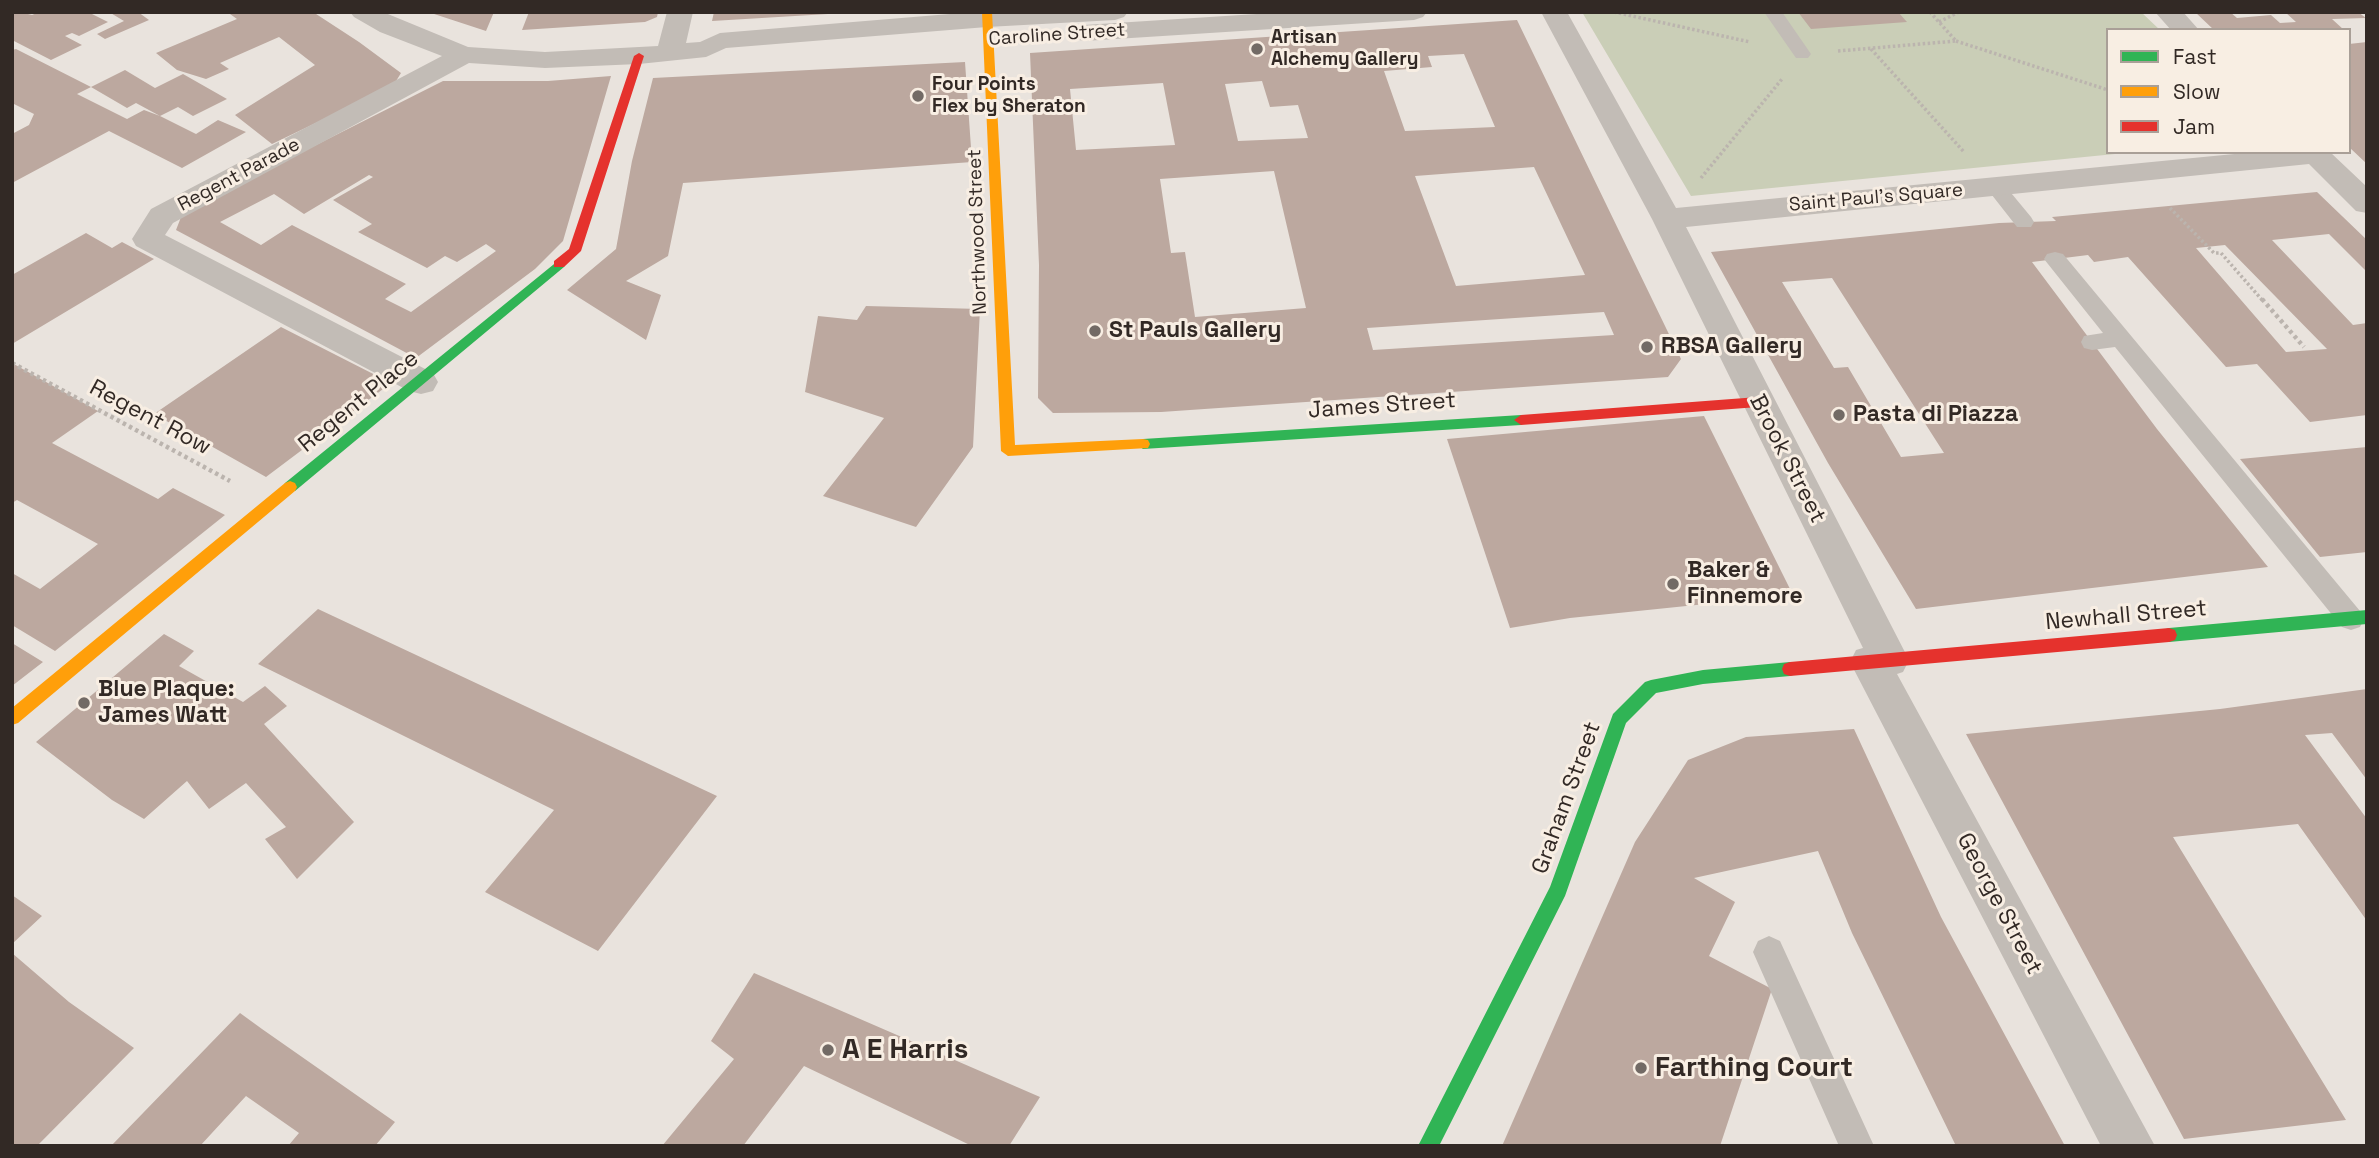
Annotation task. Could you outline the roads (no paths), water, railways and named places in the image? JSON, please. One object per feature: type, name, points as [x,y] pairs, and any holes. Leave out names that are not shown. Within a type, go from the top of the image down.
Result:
[{"type":"street","name":"Caroline Street","points":[[363,12],[389,26],[464,55],[545,60],[639,56],[706,49],[715,59],[987,23],[1115,12]]},
{"type":"street","points":[[670,53],[680,12]]},
{"type":"street","name":"Caroline Street","points":[[987,23],[1414,12]]},
{"type":"street","points":[[1554,12],[1667,219]]},
{"type":"street","points":[[2168,12],[2184,28]]},
{"type":"street","name":"Northwood Street","points":[[987,23],[991,54],[1008,451]]},
{"type":"street","name":"Regent Parade","points":[[421,382],[147,239],[162,216],[464,55]]},
{"type":"street","name":"Regent Place","points":[[12,718],[421,382],[575,251],[639,56]]},
{"type":"street","points":[[2314,154],[2367,204]]},
{"type":"street","name":"Saint Paul's Square","points":[[1667,219],[2314,154]]},
{"type":"street","name":"Brook Street","points":[[1667,219],[1758,402],[1879,661]]},
{"type":"street","name":"James Street","points":[[1008,451],[1339,433],[1758,402]]},
{"type":"street","name":"Newhall Street","points":[[1879,661],[2359,618]]},
{"type":"street","name":"Graham Street","points":[[1428,1146],[1558,890],[1619,719],[1651,687],[1703,677],[1879,661]]},
{"type":"street","name":"George Street","points":[[1879,661],[2129,1146]]},
{"type":"lane","points":[[1773,12],[1802,54]]},
{"type":"lane","points":[[1995,186],[2024,222]]},
{"type":"lane","points":[[2054,259],[2359,618]]},
{"type":"lane","points":[[2092,342],[2121,339]]},
{"type":"lane","points":[[1769,952],[1857,1146]]},
{"type":"place","name":"Artisan Alchemy Gallery","points":[[1257,49]]},
{"type":"place","name":"Four Points Flex by Sheraton","points":[[918,96]]},
{"type":"place","name":"St Pauls Gallery","points":[[1095,331]]},
{"type":"place","name":"RBSA Gallery","points":[[1647,347]]},
{"type":"place","name":"Pasta di Piazza","points":[[1839,415]]},
{"type":"place","name":"Baker & Finnemore","points":[[1673,584]]},
{"type":"place","name":"Blue Plaque: James Watt","points":[[84,703]]},
{"type":"place","name":"A E Harris","points":[[828,1050]]},
{"type":"place","name":"Farthing Court","points":[[1641,1068]]}]
